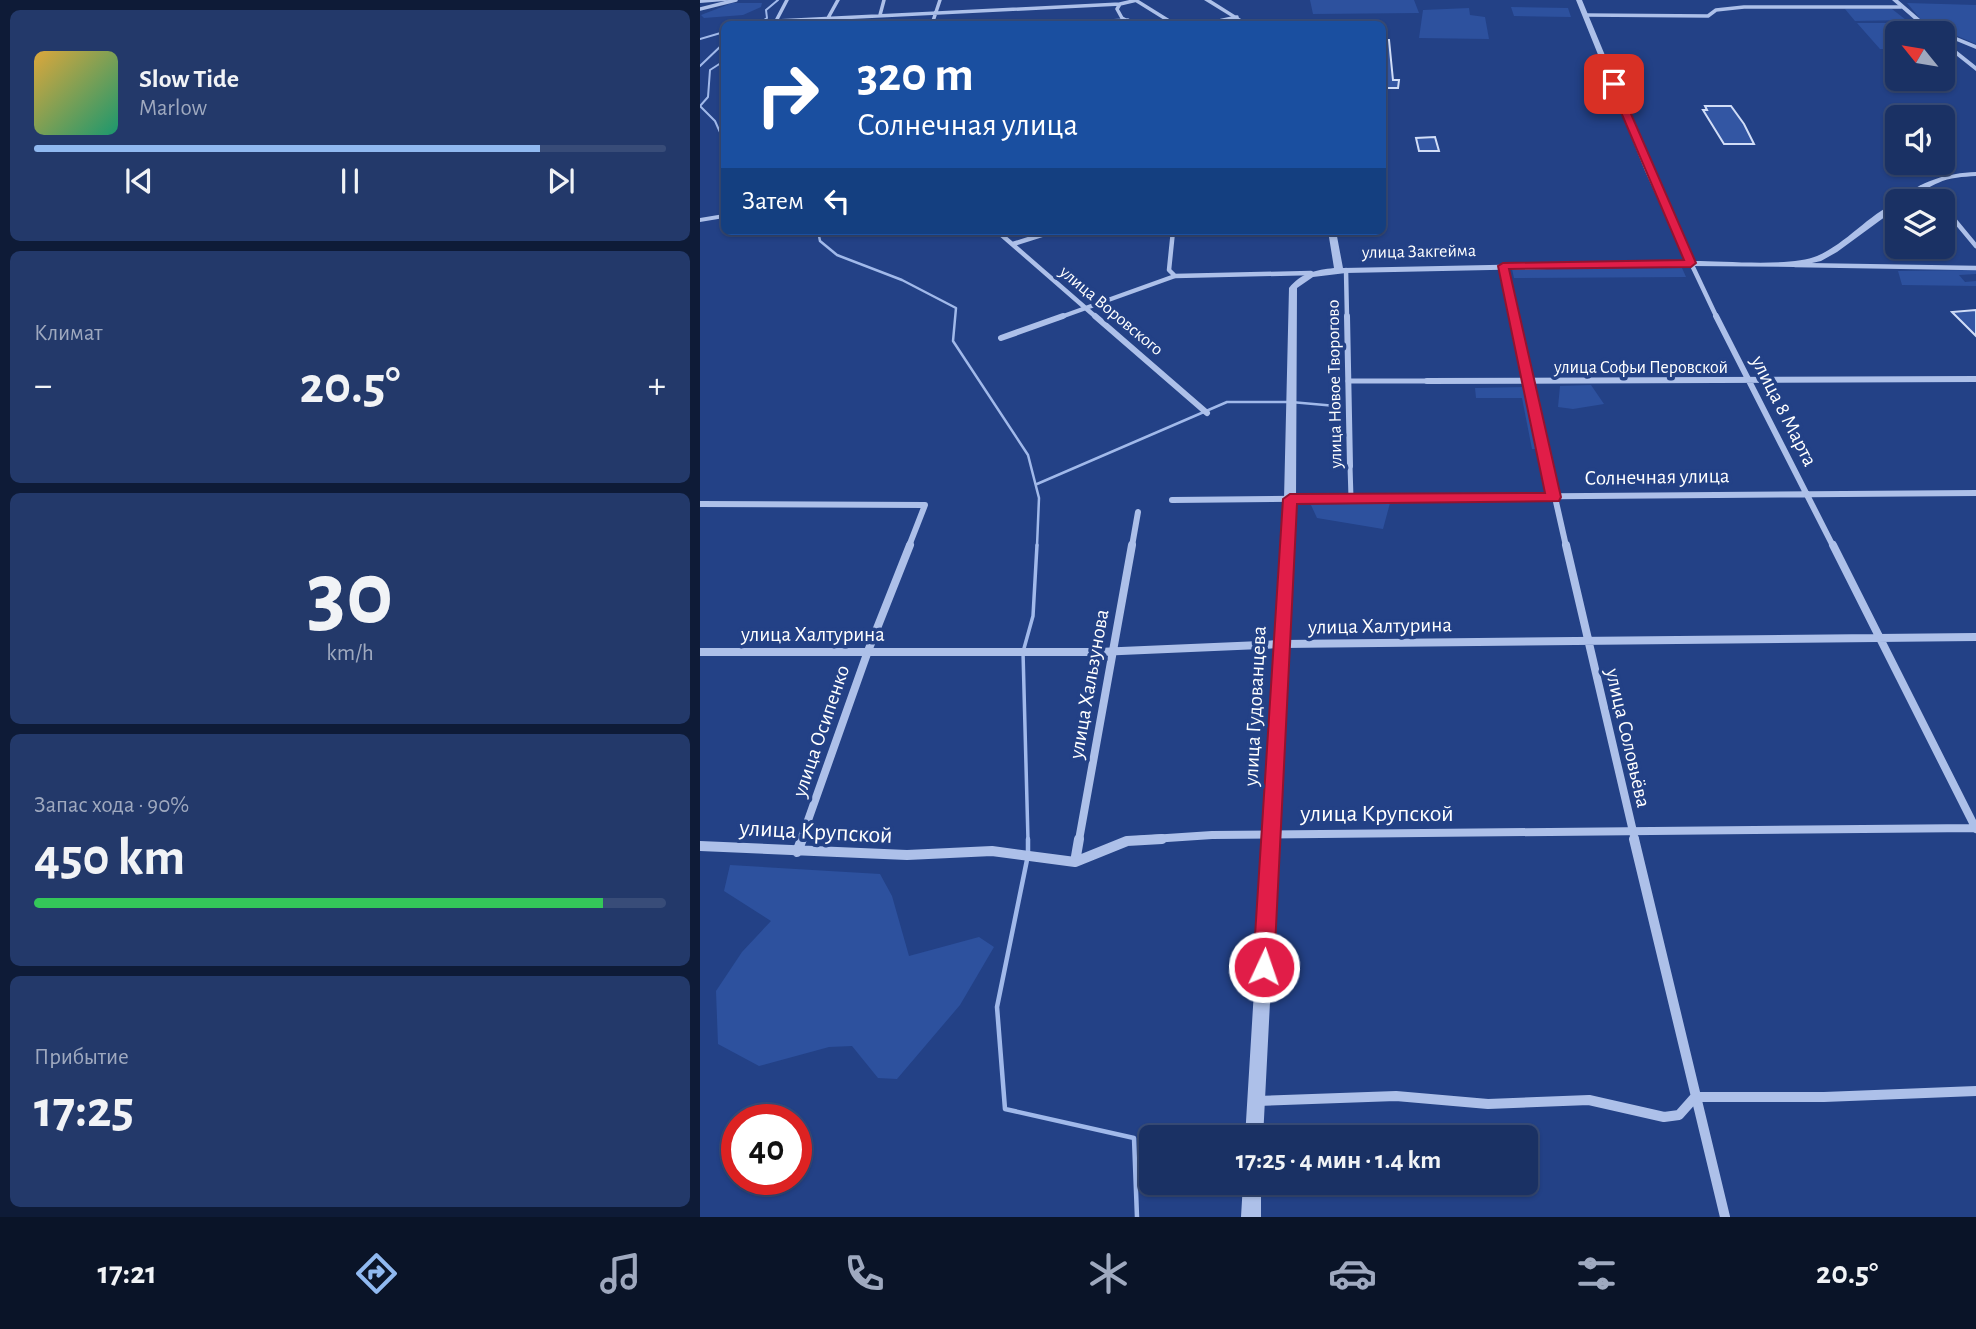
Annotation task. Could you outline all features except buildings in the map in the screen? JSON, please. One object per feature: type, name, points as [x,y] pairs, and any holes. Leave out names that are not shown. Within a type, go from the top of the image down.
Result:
[{"type":"street","points":[[700,1],[732,0]]},
{"type":"street","points":[[700,9],[732,0]]},
{"type":"street","points":[[787,0],[776,21],[1120,4],[1137,0],[1169,21]]},
{"type":"street","points":[[828,18],[838,0]]},
{"type":"street","points":[[880,15],[884,0]]},
{"type":"street","points":[[933,21],[940,0]]},
{"type":"street","points":[[1207,0],[1242,21]]},
{"type":"street","name":"улица 8 Марта","points":[[1579,0],[1645,162],[1748,382],[1976,828]]},
{"type":"street","points":[[1895,0],[1919,21]]},
{"type":"street","points":[[1120,4],[1117,9],[1122,18],[1128,20]]},
{"type":"street","points":[[1585,15],[1707,16],[1716,10],[1744,7],[1901,7]]},
{"type":"street","points":[[1219,21],[1237,17]]},
{"type":"street","points":[[1109,21],[1128,20]]},
{"type":"street","points":[[1955,38],[1976,47]]},
{"type":"street","points":[[1955,52],[1976,69]]},
{"type":"street","points":[[1921,188],[1949,174],[1976,174]]},
{"type":"street","name":"улица Закгейма","points":[[1794,264],[1818,259],[1835,250],[1885,214]]},
{"type":"street","points":[[700,220],[721,216]]},
{"type":"street","points":[[1955,220],[1976,246]]},
{"type":"street","name":"улица Воровского","points":[[1002,235],[1207,413]]},
{"type":"street","points":[[1013,244],[1041,235]]},
{"type":"street","points":[[1173,235],[1170,270],[1175,276]]},
{"type":"street","points":[[1333,235],[1343,270]]},
{"type":"street","name":"улица Закгейма","points":[[1305,276],[1343,270],[1691,263],[1976,268]]},
{"type":"street","name":"улица Соловьёва","points":[[1503,266],[1553,497],[1725,1217]]},
{"type":"street","name":"улица Новое Творогово","points":[[1343,270],[1351,498]]},
{"type":"street","points":[[1001,338],[1175,276],[1305,276]]},
{"type":"street","name":"улица Гудованцева","points":[[1255,1125],[1290,499],[1293,288],[1305,276]]},
{"type":"street","name":"улица Софьи Перовской","points":[[1348,381],[1748,382],[1976,379]]},
{"type":"street","name":"Солнечная улица","points":[[1172,500],[1553,497],[1678,492],[1976,493]]},
{"type":"street","name":"улица Осипенко","points":[[700,504],[925,505],[868,651],[797,852]]},
{"type":"street","name":"улица Хальзунова","points":[[1075,862],[1138,512]]},
{"type":"street","name":"улица Халтурина","points":[[700,652],[1113,651],[1282,644],[1976,637]]},
{"type":"street","name":"улица Крупской","points":[[700,846],[907,855],[992,851],[1075,862],[1127,841],[1271,834],[1976,828]]},
{"type":"street","points":[[700,855],[711,847]]},
{"type":"street","points":[[1256,1101],[1396,1096],[1488,1104],[1589,1100],[1664,1117],[1679,1115],[1695,1097],[1824,1097],[1976,1091]]},
{"type":"street","points":[[1251,1217],[1252,1195]]},
{"type":"shaded area","points":[[1310,0],[1414,0],[1419,13],[1313,14]]},
{"type":"shaded area","points":[[732,3],[762,3],[761,7],[743,15],[704,18],[701,15]]},
{"type":"shaded area","points":[[1907,3],[1976,5],[1976,44],[1955,35],[1955,21],[1922,21]]},
{"type":"shaded area","points":[[1511,7],[1568,8],[1571,17],[1514,16]]},
{"type":"shaded area","points":[[1469,8],[1470,15],[1485,17],[1489,39],[1419,38],[1423,10]]},
{"type":"shaded area","points":[[1845,9],[1892,9],[1906,20],[1855,21]]},
{"type":"shaded area","points":[[1857,23],[1885,23],[1885,49],[1880,49]]},
{"type":"shaded area","points":[[1682,268],[1686,277],[1514,278],[1512,269]]},
{"type":"shaded area","points":[[1976,270],[1976,274],[1959,275],[1965,282],[1976,281],[1976,286],[1902,285],[1898,271]]},
{"type":"shaded area","points":[[1591,385],[1604,404],[1573,409],[1558,407],[1560,386]]},
{"type":"shaded area","points":[[1525,387],[1539,449],[1532,449],[1522,398],[1476,398],[1475,388]]},
{"type":"shaded area","points":[[1390,503],[1383,529],[1317,518],[1311,505]]},
{"type":"shaded area","points":[[730,865],[880,874],[892,896],[909,956],[979,937],[994,947],[960,1005],[897,1079],[878,1078],[852,1046],[829,1047],[759,1066],[718,1044],[716,991],[742,952],[771,921],[724,891]]},
{"type":"waterway","points":[[762,21],[767,18],[766,10],[778,0]]},
{"type":"waterway","points":[[700,39],[721,33]]},
{"type":"waterway","points":[[700,66],[721,46]]},
{"type":"waterway","points":[[700,106],[708,97],[710,70],[721,63]]},
{"type":"waterway","points":[[700,106],[715,121],[721,134]]},
{"type":"waterway","points":[[819,235],[820,241],[837,255],[902,280],[956,308],[953,341],[1028,455],[1039,498],[1037,546]]},
{"type":"waterway","points":[[1037,484],[1227,402],[1291,402],[1336,406]]},
{"type":"waterway","points":[[1028,840],[1023,652],[1033,616],[1037,545]]},
{"type":"waterway","points":[[1028,840],[1028,855],[997,1007],[1005,1109],[1134,1138],[1137,1217]]},
{"type":"route","points":[[1264,967],[1290,499],[1553,497],[1503,266],[1691,263],[1654,183],[1614,84]]}]
